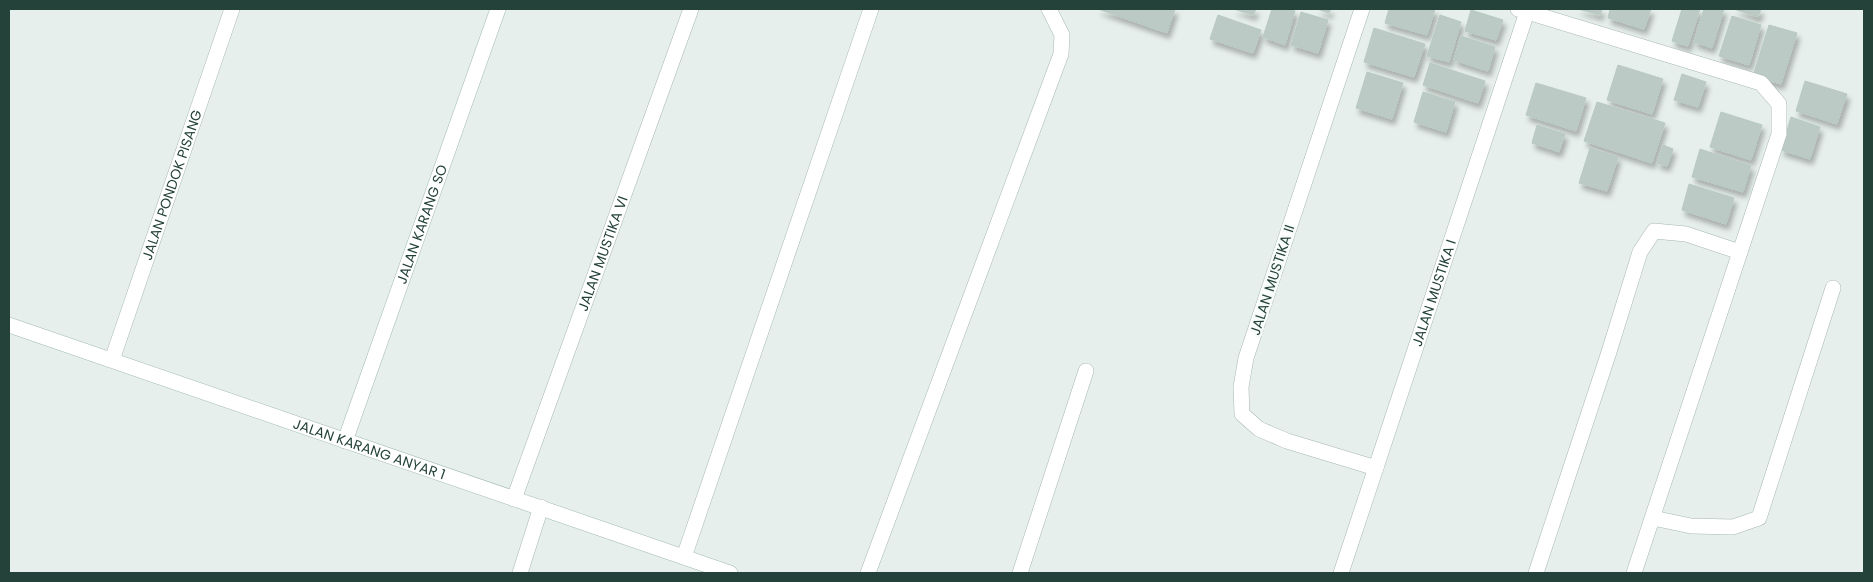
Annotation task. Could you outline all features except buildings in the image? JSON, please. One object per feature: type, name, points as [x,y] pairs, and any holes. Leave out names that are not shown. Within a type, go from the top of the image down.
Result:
[{"type":"street","name":"JALAN PONDOK PISANG","points":[[112,360],[232,9]]},
{"type":"street","name":"JALAN KARANG SO","points":[[346,441],[498,9]]},
{"type":"street","name":"JALAN MUSTIKA VI","points":[[514,498],[691,9]]},
{"type":"street","points":[[684,557],[871,9]]},
{"type":"street","points":[[868,573],[1061,54],[1062,36],[1049,9]]},
{"type":"street","name":"JALAN MUSTIKA II","points":[[1362,9],[1246,358],[1241,387],[1242,414],[1259,429],[1287,441],[1376,468]]},
{"type":"street","points":[[1531,11],[1761,83],[1778,104],[1780,134],[1634,573]]},
{"type":"street","name":"JALAN MUSTIKA I","points":[[1340,573],[1531,11]]},
{"type":"street","points":[[1536,573],[1610,352],[1640,252],[1654,231],[1686,234],[1740,252]]},
{"type":"street","points":[[1653,518],[1691,526],[1734,527],[1759,518],[1833,288]]},
{"type":"street","name":"JALAN KARANG ANYAR 1","points":[[9,325],[730,573]]},
{"type":"street","points":[[1020,573],[1086,371]]},
{"type":"street","points":[[520,573],[541,507]]}]
